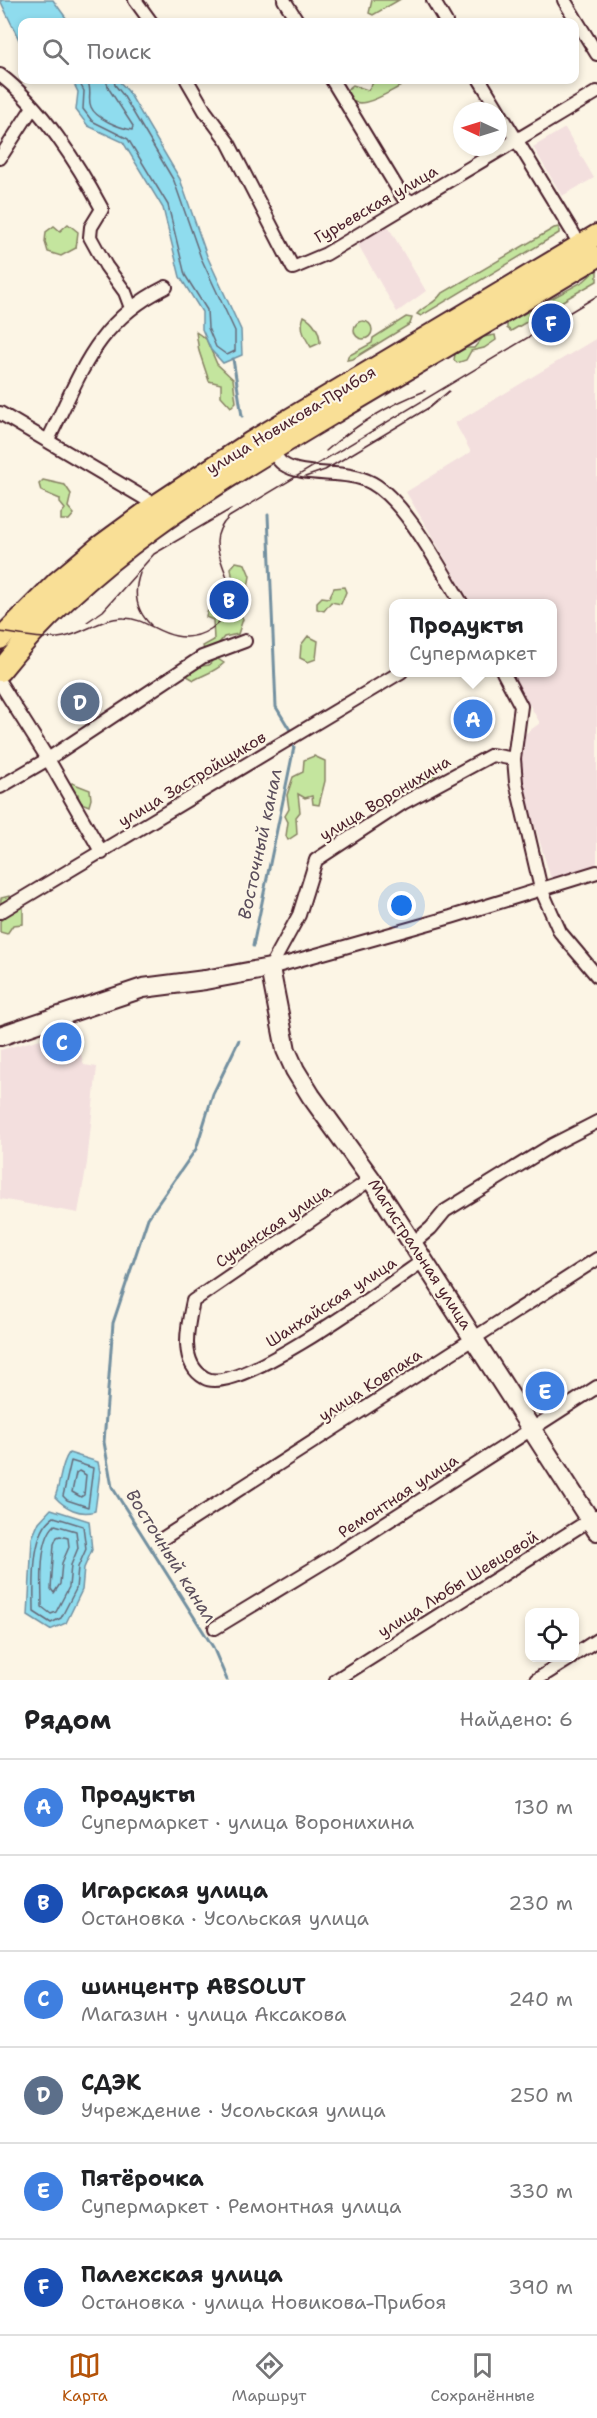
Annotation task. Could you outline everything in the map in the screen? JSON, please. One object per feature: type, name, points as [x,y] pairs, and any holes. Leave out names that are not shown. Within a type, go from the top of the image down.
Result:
[{"type":"main road","name":"улица Новикова-Прибоя","points":[[0,670],[31,636],[119,555],[169,515],[592,246]]},
{"type":"main road","name":"улица Новикова-Прибоя","points":[[2,636],[57,582],[100,546],[156,505],[260,437],[592,246]]},
{"type":"street","points":[[135,0],[148,18]]},
{"type":"street","points":[[284,0],[295,18]]},
{"type":"street","points":[[433,0],[444,18]]},
{"type":"street","points":[[564,0],[575,18]]},
{"type":"street","points":[[579,25],[597,54]]},
{"type":"street","points":[[0,75],[15,86],[33,107],[82,171],[102,209],[91,227],[90,237],[106,266],[125,292],[131,308]]},
{"type":"street","name":"Гурьевская улица","points":[[190,84],[205,111],[228,142],[293,268],[326,254],[597,92]]},
{"type":"street","points":[[334,84],[402,196],[412,202]]},
{"type":"street","points":[[482,84],[517,141],[592,246]]},
{"type":"street","points":[[0,158],[33,107]]},
{"type":"street","points":[[48,440],[70,397],[80,371],[111,326],[131,308],[166,287]]},
{"type":"street","points":[[0,413],[156,505]]},
{"type":"street","points":[[272,450],[280,462],[290,468],[346,474],[371,483],[388,495],[409,522],[459,599]]},
{"type":"street","points":[[0,787],[48,759],[202,657],[245,641]]},
{"type":"street","name":"улица Застройщиков","points":[[0,912],[393,677]]},
{"type":"street","points":[[505,677],[521,706],[514,759],[516,782],[541,889],[560,932],[597,976]]},
{"type":"street","points":[[0,683],[48,759],[102,853]]},
{"type":"street","name":"улица Воронихина","points":[[270,968],[299,915],[316,860],[403,803],[492,754],[514,759]]},
{"type":"street","points":[[0,1036],[143,988],[270,968],[597,872]]},
{"type":"street","name":"Магистральная улица","points":[[270,968],[286,1050],[295,1070],[371,1179],[531,1430],[595,1522]]},
{"type":"street","points":[[413,1243],[445,1211],[552,1145],[597,1122]]},
{"type":"street","name":"Сучанская улица","points":[[220,1381],[205,1378],[193,1365],[187,1347],[187,1331],[193,1301],[371,1179]]},
{"type":"street","name":"улица Ковпака","points":[[162,1539],[597,1259]]},
{"type":"street","name":"Шанхайская улица","points":[[220,1381],[260,1366],[290,1351],[424,1260]]},
{"type":"street","name":"Ремонтная улица","points":[[214,1628],[337,1554],[597,1388]]},
{"type":"street","name":"улица Любы Шевцовой","points":[[336,1680],[595,1522]]},
{"type":"street","points":[[579,1652],[597,1641]]},
{"type":"street","points":[[536,1680],[565,1662]]},
{"type":"shaded area","points":[[565,128],[594,178],[562,196],[533,147]]},
{"type":"shaded area","points":[[386,223],[426,291],[397,312],[356,241]]},
{"type":"shaded area","points":[[597,338],[597,865],[551,879],[521,780],[519,747],[525,734],[540,723],[513,677],[557,677],[557,599],[469,599],[406,492],[471,452],[455,423]]},
{"type":"shaded area","points":[[74,1030],[84,1065],[97,1067],[87,1163],[78,1213],[0,1199],[0,1050]]},
{"type":"green space","points":[[372,0],[399,0],[373,15],[369,13]]},
{"type":"green space","points":[[372,84],[402,84],[379,98],[362,103],[349,99],[344,92],[353,85],[368,90]]},
{"type":"green space","points":[[68,224],[78,232],[76,248],[61,256],[48,252],[45,242],[46,232],[54,226],[60,231]]},
{"type":"green space","points":[[559,227],[559,233],[421,316],[417,314],[441,294]]},
{"type":"green space","points":[[597,269],[597,281],[511,331],[507,328],[507,323],[584,281]]},
{"type":"green space","points":[[304,316],[316,327],[319,335],[320,343],[311,347],[302,329]]},
{"type":"green space","points":[[406,317],[412,318],[410,324],[353,359],[347,360],[348,356],[372,343],[373,338]]},
{"type":"green space","points":[[363,321],[369,324],[372,330],[369,336],[363,339],[357,336],[354,330],[357,324]]},
{"type":"green space","points":[[196,332],[206,339],[217,364],[233,379],[236,402],[231,407],[221,396],[221,384],[209,381],[199,351]]},
{"type":"green space","points":[[495,335],[496,340],[484,348],[471,351],[466,360],[457,363],[454,360],[455,354],[466,348],[474,348],[483,337]]},
{"type":"green space","points":[[43,480],[65,485],[71,494],[68,507],[74,514],[69,520],[61,520],[61,514],[65,509],[60,499],[41,491],[39,484]]},
{"type":"green space","points":[[236,562],[245,564],[250,576],[247,594],[240,599],[235,596],[231,568]]},
{"type":"green space","points":[[344,587],[346,592],[341,604],[331,602],[324,611],[317,609],[317,602],[322,597],[329,598],[334,588]]},
{"type":"green space","points":[[220,598],[226,601],[231,609],[238,609],[243,619],[238,634],[224,637],[212,652],[205,653],[203,646],[214,640],[213,620],[206,617],[208,610]]},
{"type":"green space","points":[[308,636],[318,641],[316,659],[308,662],[300,658],[301,645]]},
{"type":"green space","points":[[215,657],[224,663],[194,680],[187,676],[194,667],[209,665]]},
{"type":"green space","points":[[314,756],[325,761],[325,781],[319,805],[313,804],[312,796],[305,798],[298,794],[300,812],[296,817],[297,834],[288,840],[286,836],[288,822],[285,816],[289,809],[287,795],[293,777],[303,772],[304,760]]},
{"type":"green space","points":[[426,772],[436,776],[433,785],[417,802],[402,796],[398,803],[391,802],[391,796],[403,791],[406,782]]},
{"type":"green space","points":[[72,783],[90,790],[89,806],[79,802],[78,794],[72,795],[68,790]]},
{"type":"green space","points":[[9,896],[16,905],[23,907],[23,924],[13,925],[7,934],[0,932],[0,921],[10,913],[0,906],[1,898]]},
{"type":"water","points":[[0,0],[53,0],[66,18],[18,18],[18,38]]},
{"type":"water","points":[[74,84],[122,84],[128,91],[180,179],[207,256],[241,330],[242,355],[223,363],[211,350],[202,329],[202,312],[180,277],[163,208],[123,142],[88,126],[76,110],[78,92]]},
{"type":"water","points":[[69,1453],[98,1462],[100,1472],[95,1511],[73,1510],[63,1505],[55,1497]]},
{"type":"water","points":[[51,1509],[89,1521],[92,1550],[84,1568],[82,1590],[66,1623],[50,1630],[28,1616],[32,1538],[39,1522]]},
{"type":"waterway","name":"Восточный канал","points":[[233,359],[242,416]]},
{"type":"waterway","name":"Восточный канал","points":[[268,515],[276,707],[290,730]]},
{"type":"waterway","name":"Восточный канал","points":[[253,946],[294,747]]},
{"type":"waterway","name":"Восточный канал","points":[[227,1680],[213,1647],[112,1487],[104,1442],[113,1323],[148,1218],[196,1149],[213,1094],[239,1040]]},
{"type":"tram line","points":[[0,632],[56,638],[72,635],[116,618],[138,620],[176,636],[194,636],[211,629],[224,616],[230,599],[230,588],[217,547],[217,537],[229,517],[597,296]]},
{"type":"tram line","points":[[326,451],[373,416],[425,391]]},
{"type":"tram line","points":[[305,477],[325,470],[430,407],[449,391]]},
{"type":"tram line","points":[[87,622],[103,611],[154,554],[231,509]]},
{"type":"tram line","points":[[140,573],[137,601],[151,625]]},
{"type":"place","name":"Палехская улица","points":[[551,323]]},
{"type":"place","name":"Игарская улица","points":[[229,600]]},
{"type":"place","name":"СДЭК","points":[[80,702]]},
{"type":"place","name":"Продукты","points":[[473,719]]},
{"type":"place","name":"шинцентр ABSOLUT","points":[[62,1042]]},
{"type":"place","name":"Пятёрочка","points":[[545,1391]]}]
